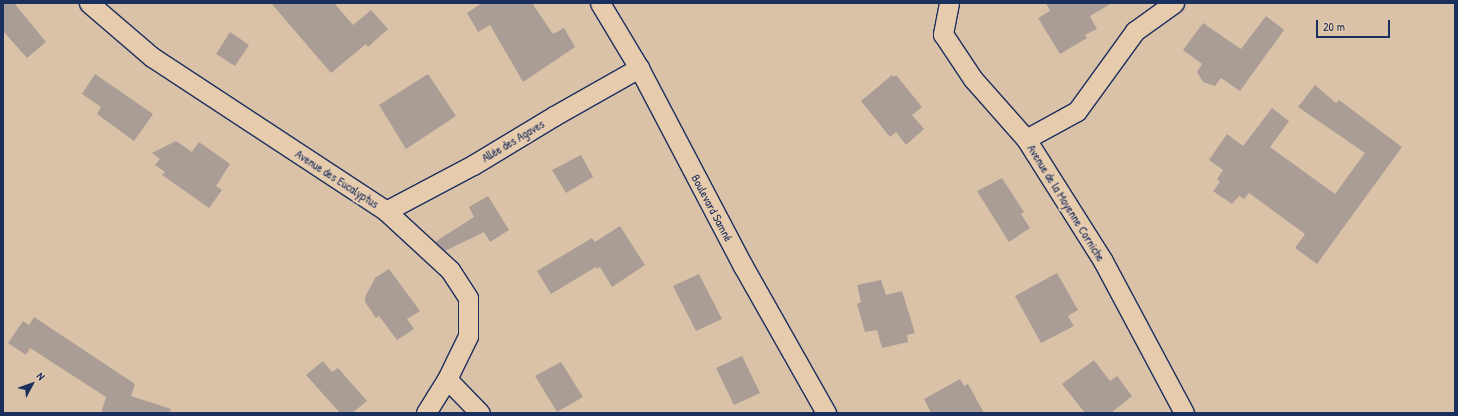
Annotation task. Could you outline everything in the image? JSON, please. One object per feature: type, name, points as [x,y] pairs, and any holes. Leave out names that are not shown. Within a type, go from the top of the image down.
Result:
[{"type":"street","name":"Avenue des Eucalyptus","points":[[89,3],[152,57],[386,211],[450,270],[468,298],[468,336],[447,379],[426,413]]},
{"type":"street","name":"Boulevard Samné","points":[[600,3],[639,68],[743,266],[826,413]]},
{"type":"street","name":"Avenue de la Moyenne Corniche","points":[[949,3],[943,34],[973,78],[1026,139],[1103,261],[1184,413]]},
{"type":"street","points":[[1026,139],[1077,111],[1135,31],[1174,3]]},
{"type":"street","name":"Allée des Agaves","points":[[386,211],[473,165],[554,116],[639,68]]},
{"type":"street","points":[[447,379],[480,413]]},
{"type":"building","points":[[3,3],[14,3],[46,42],[27,58],[3,31]]},
{"type":"building","points":[[271,3],[334,3],[353,25],[371,10],[388,29],[368,47],[366,44],[331,73]]},
{"type":"building","points":[[482,3],[532,3],[553,34],[564,28],[575,47],[523,82],[490,25],[478,32],[467,13]]},
{"type":"building","points":[[1046,3],[1112,3],[1090,16],[1097,29],[1085,35],[1087,38],[1060,54],[1038,18],[1050,11]]},
{"type":"building","points":[[1266,16],[1284,30],[1240,91],[1221,78],[1215,86],[1203,82],[1197,72],[1202,64],[1183,50],[1203,23],[1241,49]]},
{"type":"building","points":[[230,32],[249,45],[235,66],[216,54]]},
{"type":"building","points":[[95,74],[153,114],[134,141],[97,114],[101,107],[82,94]]},
{"type":"building","points":[[428,74],[456,116],[406,149],[379,105]]},
{"type":"building","points":[[892,75],[894,77],[896,75],[922,107],[912,115],[924,129],[906,145],[896,132],[890,137],[861,101]]},
{"type":"building","points":[[1315,85],[1336,103],[1339,100],[1402,147],[1317,264],[1295,248],[1305,234],[1249,193],[1244,199],[1239,196],[1232,204],[1213,191],[1220,182],[1217,179],[1223,170],[1209,160],[1227,134],[1243,146],[1272,108],[1289,121],[1270,147],[1335,194],[1365,153],[1298,107]]},
{"type":"building","points":[[176,141],[192,152],[199,142],[230,164],[216,186],[222,190],[209,208],[162,175],[165,172],[155,165],[160,159],[152,153]]},
{"type":"building","points":[[581,155],[593,177],[566,193],[552,170]]},
{"type":"building","points":[[1002,178],[1024,212],[1021,214],[1030,228],[1009,242],[977,191]]},
{"type":"building","points":[[488,196],[509,230],[490,242],[484,232],[445,251],[435,242],[474,217],[469,207]]},
{"type":"building","points":[[620,226],[645,265],[612,287],[600,267],[597,269],[596,267],[551,294],[537,271],[592,238],[595,242]]},
{"type":"building","points":[[389,269],[420,311],[407,319],[414,329],[397,340],[379,316],[376,318],[365,302],[365,297],[375,278]]},
{"type":"building","points":[[1057,273],[1078,310],[1068,316],[1074,326],[1041,343],[1015,296]]},
{"type":"building","points":[[699,274],[722,319],[696,331],[673,286]]},
{"type":"building","points":[[881,280],[886,295],[902,291],[915,333],[907,335],[908,342],[882,348],[877,330],[865,332],[857,304],[861,302],[857,285]]},
{"type":"building","points":[[34,317],[135,384],[131,396],[171,409],[170,413],[101,413],[106,397],[30,348],[26,355],[8,343],[23,321],[29,325]]},
{"type":"building","points":[[742,356],[760,393],[734,405],[716,368]]},
{"type":"building","points":[[1094,360],[1110,381],[1117,376],[1132,396],[1111,413],[1085,413],[1062,384]]},
{"type":"building","points":[[323,361],[332,372],[338,368],[367,401],[352,413],[340,413],[306,375]]},
{"type":"building","points":[[561,362],[583,397],[557,412],[535,376]]},
{"type":"building","points":[[960,379],[964,386],[968,384],[984,413],[931,413],[924,399]]}]
